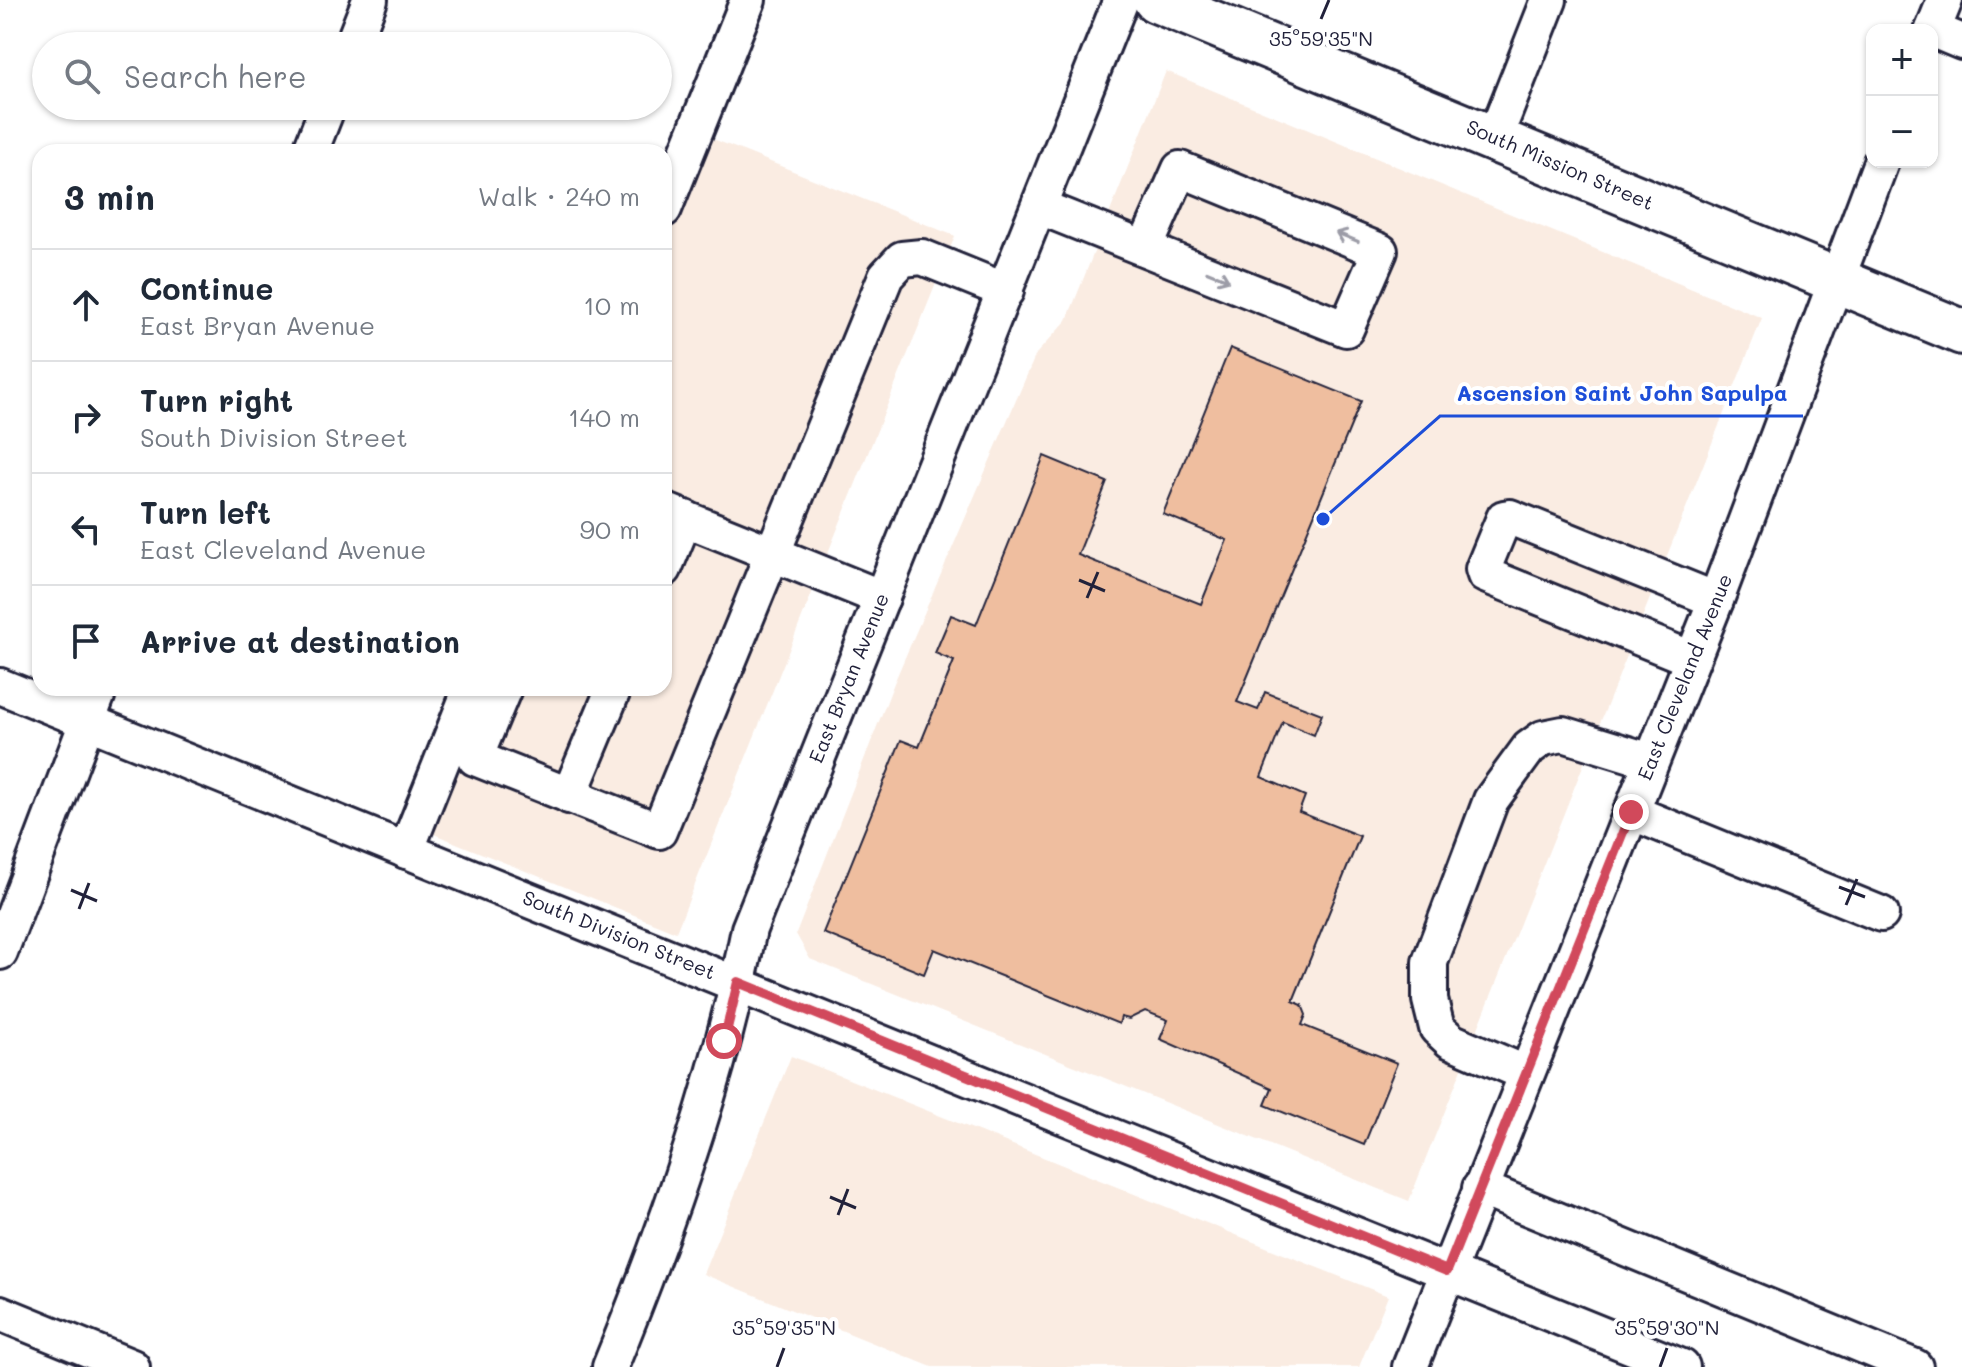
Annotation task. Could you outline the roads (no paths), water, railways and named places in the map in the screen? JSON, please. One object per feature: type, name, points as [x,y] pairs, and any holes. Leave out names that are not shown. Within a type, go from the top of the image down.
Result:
[{"type":"main road","name":"South Mission Street","points":[[1156,0],[1495,137],[1962,332]]},
{"type":"street","points":[[357,32],[370,0]]},
{"type":"street","points":[[672,189],[748,0]]},
{"type":"street","name":"East Bryan Avenue","points":[[610,1367],[652,1256],[724,1041],[749,929],[1121,0]]},
{"type":"street","points":[[1495,137],[1549,0]]},
{"type":"street","points":[[1935,24],[1945,0]]},
{"type":"street","points":[[1938,33],[1962,42]]},
{"type":"street","points":[[313,144],[323,120]]},
{"type":"street","name":"East Cleveland Avenue","points":[[1410,1367],[1716,600],[1879,168]]},
{"type":"street","points":[[1040,207],[1146,246],[1346,329],[1380,251],[1180,169],[1146,246]]},
{"type":"street","points":[[501,696],[475,758],[659,831],[892,267],[911,256],[922,257],[1006,291]]},
{"type":"street","points":[[674,514],[882,598]]},
{"type":"street","points":[[1692,659],[1485,575],[1483,569],[1504,518],[1510,517],[1716,600]]},
{"type":"street","name":"South Division Street","points":[[0,686],[738,982],[1682,1367]]},
{"type":"street","points":[[0,952],[97,696]]},
{"type":"street","points":[[406,851],[468,696]]},
{"type":"street","points":[[569,796],[611,696]]},
{"type":"street","points":[[1525,1073],[1451,1041],[1437,1028],[1430,1000],[1430,962],[1491,800],[1529,748],[1543,738],[1563,734],[1651,761]]},
{"type":"street","points":[[1631,812],[1881,914]]},
{"type":"street","points":[[1480,1188],[1915,1367]]},
{"type":"street","points":[[0,1313],[132,1367]]},
{"type":"place","name":"Ascension Saint John Sapulpa","points":[[1323,519]]}]
